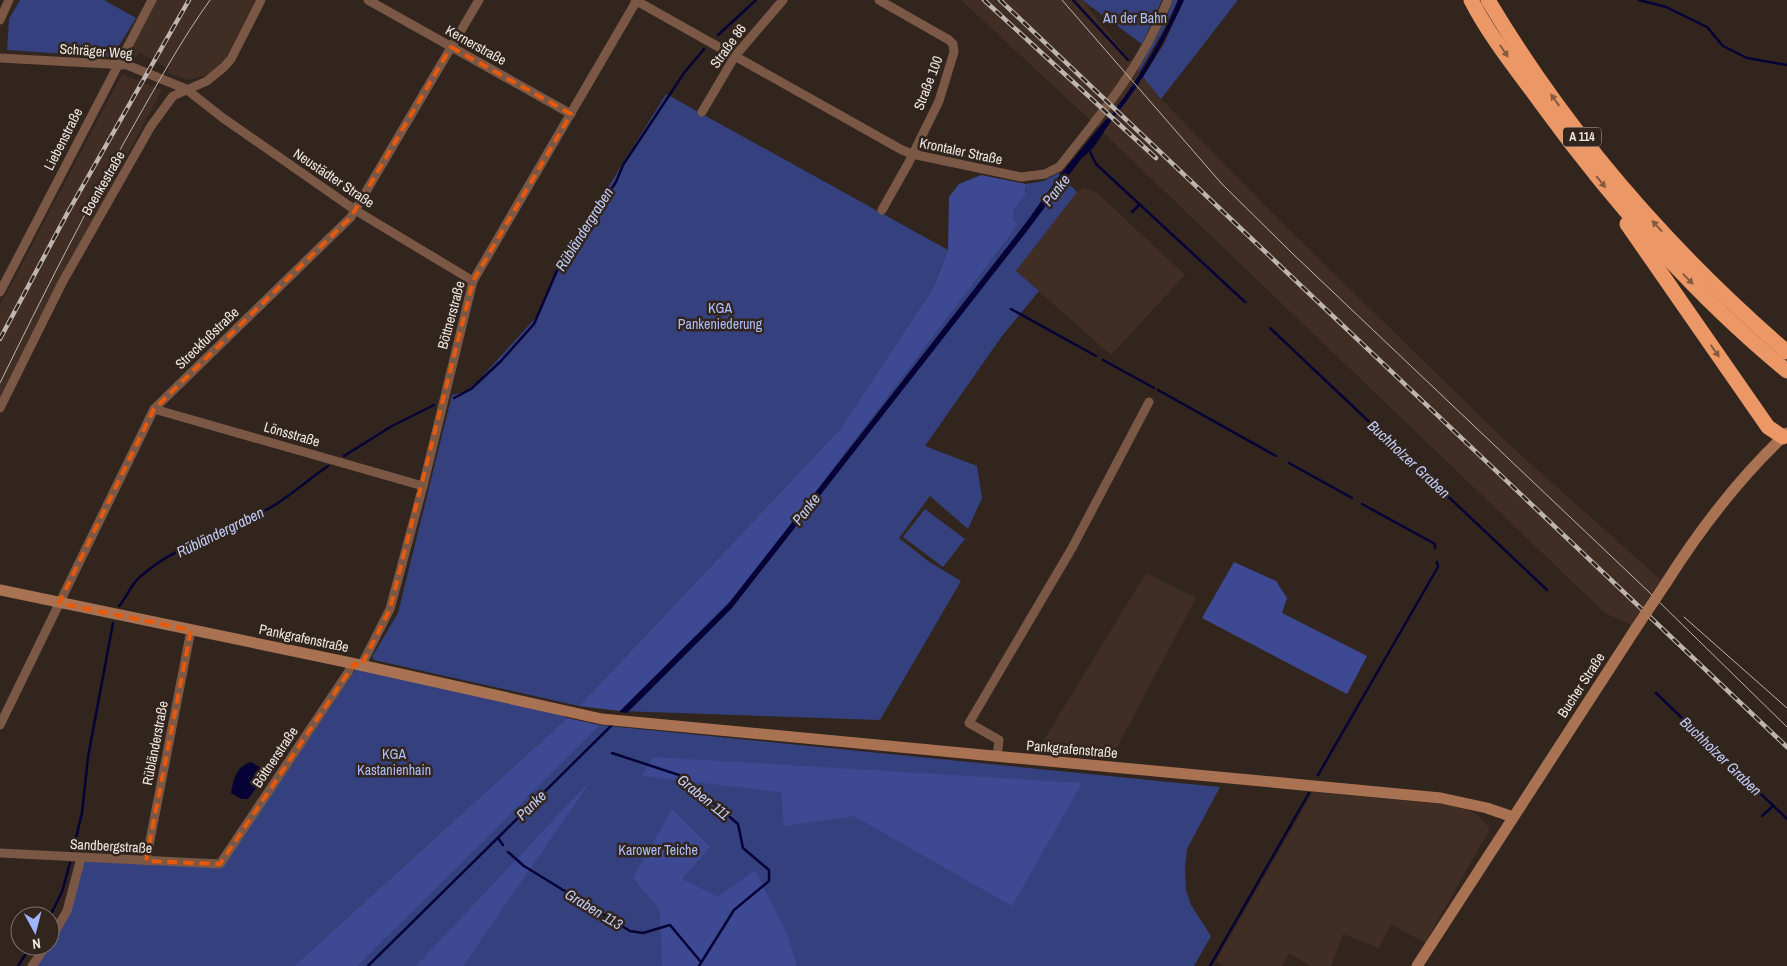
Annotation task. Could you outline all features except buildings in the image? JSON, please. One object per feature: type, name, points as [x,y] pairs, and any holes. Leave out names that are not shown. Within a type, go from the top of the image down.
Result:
[{"type":"highway","name":"A 114","points":[[1471,0],[1518,72],[1581,158],[1619,205],[1705,297],[1787,371]]},
{"type":"highway","name":"A 114","points":[[1488,0],[1566,116],[1628,194],[1690,262],[1742,313],[1787,352]]},
{"type":"highway","points":[[1619,205],[1630,231],[1768,427],[1785,435]]},
{"type":"main road","name":"Bucher Straße","points":[[1417,966],[1694,540],[1733,491],[1785,435]]},
{"type":"main road","name":"Pankgrafenstraße","points":[[0,590],[356,664],[602,719],[1441,798],[1488,808],[1513,818]]},
{"type":"street","points":[[0,20],[10,0]]},
{"type":"street","name":"Liebenstraße","points":[[0,292],[116,65],[152,0]]},
{"type":"street","name":"Boenkestraße","points":[[0,408],[62,283],[151,126],[173,96],[207,81],[224,68],[231,59],[261,0]]},
{"type":"street","name":"Kernerstraße","points":[[368,0],[571,114]]},
{"type":"street","name":"Streckfußstraße","points":[[0,725],[154,409],[351,217],[479,0]]},
{"type":"street","name":"Krontaler Straße","points":[[636,0],[912,154],[1021,177],[1045,174],[1059,167],[1119,91],[1160,19],[1168,0]]},
{"type":"street","name":"Böttnerstraße","points":[[220,864],[349,671],[356,664],[390,609],[423,486],[473,282],[636,0]]},
{"type":"street","name":"Straße 86","points":[[702,112],[735,56],[783,0]]},
{"type":"street","name":"Straße 100","points":[[879,0],[953,44],[954,58],[939,101],[882,210]]},
{"type":"street","name":"Schräger Weg","points":[[0,58],[135,66],[186,89]]},
{"type":"street","name":"Neustädter Straße","points":[[186,89],[223,118],[355,210],[473,282]]},
{"type":"street","points":[[997,757],[999,740],[969,723],[1072,548],[1149,402]]},
{"type":"street","name":"Lönsstraße","points":[[154,409],[423,486]]},
{"type":"street","name":"Rübländerstraße","points":[[146,861],[191,630]]},
{"type":"street","name":"Sandbergstraße","points":[[0,853],[220,864]]},
{"type":"street","points":[[60,923],[67,911],[80,858]]},
{"type":"highlighted area","points":[[451,47],[571,114],[473,281],[390,609],[361,666],[354,664],[220,864],[146,861],[191,630],[59,603],[154,409],[351,217]]},
{"type":"shaded area","points":[[156,0],[255,0],[223,63],[208,75],[189,80],[168,73],[169,69],[140,53],[133,60],[128,49]]},
{"type":"shaded area","points":[[961,0],[1082,0],[1161,99],[1281,222],[1512,447],[1661,580],[1631,625],[1605,613],[1090,120]]},
{"type":"shaded area","points":[[122,74],[162,90],[48,304],[0,402],[0,306]]},
{"type":"shaded area","points":[[1084,188],[1096,192],[1185,275],[1111,355],[1016,271],[1077,192]]},
{"type":"shaded area","points":[[1146,573],[1196,598],[1110,760],[1039,748]]},
{"type":"shaded area","points":[[1313,792],[1462,806],[1479,816],[1490,829],[1425,943],[1391,924],[1379,948],[1343,934],[1331,966],[1311,966],[1289,953],[1282,966],[1224,966],[1216,961]]},
{"type":"green space","points":[[20,0],[104,0],[136,18],[112,57],[7,50],[9,19]]},
{"type":"green space","name":"An der Bahn","points":[[1082,0],[1162,0],[1142,44]]},
{"type":"green space","points":[[1173,0],[1178,0],[1164,29],[1139,72],[1138,70],[1164,23]]},
{"type":"green space","points":[[1184,0],[1238,0],[1161,99],[1143,77],[1164,44]]},
{"type":"green space","name":"KGA Pankeniederung","points":[[666,94],[948,250],[933,288],[840,429],[579,706],[374,660],[372,657],[398,613],[452,395],[465,392],[479,380],[540,313],[557,269]]},
{"type":"green space","points":[[1058,173],[1077,192],[1016,271],[1039,291],[1002,336],[925,446],[977,466],[982,498],[968,529],[930,496],[899,538],[928,561],[961,581],[880,720],[620,711],[729,602],[759,566],[1018,225],[1013,219],[1013,210],[1026,191],[1026,184],[1044,181]]},
{"type":"green space","points":[[981,175],[1026,184],[1025,195],[1013,210],[1013,219],[1018,225],[759,566],[729,602],[620,711],[579,706],[840,429],[933,288],[948,250],[949,197],[959,184]]},
{"type":"green space","points":[[925,509],[965,539],[943,567],[903,537]]},
{"type":"green space","points":[[1234,562],[1276,581],[1287,598],[1282,613],[1367,656],[1347,694],[1202,618]]},
{"type":"green space","name":"KGA Kastanienhain","points":[[356,669],[555,712],[567,718],[294,966],[37,966],[43,956],[60,956],[60,926],[75,890],[84,861],[222,868]]},
{"type":"green space","points":[[567,718],[600,725],[358,966],[294,966]]},
{"type":"green space","name":"Karower Teiche","points":[[599,725],[1220,787],[1187,849],[1185,869],[1186,890],[1191,905],[1211,936],[1194,966],[358,966]]},
{"type":"green space","points":[[653,757],[1082,783],[1012,906],[854,816],[784,826],[781,792],[642,776]]},
{"type":"green space","points":[[592,779],[463,966],[416,966]]},
{"type":"green space","points":[[672,809],[710,847],[682,879],[718,897],[755,870],[787,934],[797,966],[662,966],[660,910],[633,878]]},
{"type":"water","points":[[1178,0],[1184,0],[1162,45],[1136,88],[1116,115],[1113,112],[1149,58],[1166,28]]},
{"type":"water","points":[[1107,118],[1111,121],[1094,147],[1081,159],[1027,231],[732,608],[627,713],[619,712],[729,603],[1025,224],[1060,175]]},
{"type":"water","points":[[251,762],[265,770],[266,775],[248,799],[242,799],[231,793],[233,783],[239,770]]},
{"type":"waterway","name":"Rübländergraben","points":[[718,35],[756,0]]},
{"type":"waterway","points":[[1073,0],[1128,60]]},
{"type":"waterway","points":[[1639,0],[1666,7],[1707,27],[1723,46],[1747,58],[1787,65]]},
{"type":"waterway","name":"Rübländergraben","points":[[454,398],[471,389],[501,361],[534,324],[559,266],[616,182],[623,165],[684,73],[704,49]]},
{"type":"waterway","name":"Panke","points":[[1108,123],[1116,111]]},
{"type":"waterway","name":"Buchholzer Graben","points":[[1088,148],[1096,164],[1245,302]]},
{"type":"waterway","points":[[1132,212],[1139,205]]},
{"type":"waterway","points":[[1011,309],[1096,356]]},
{"type":"waterway","name":"Buchholzer Graben","points":[[1270,328],[1547,590]]},
{"type":"waterway","points":[[1103,360],[1154,388]]},
{"type":"waterway","points":[[1158,390],[1276,456]]},
{"type":"waterway","name":"Rübländergraben","points":[[344,456],[392,426],[434,405]]},
{"type":"waterway","points":[[1289,463],[1352,498]]},
{"type":"waterway","name":"Rübländergraben","points":[[119,606],[138,579],[155,565],[170,555],[274,505],[328,466]]},
{"type":"waterway","points":[[1362,504],[1435,544],[1435,548]]},
{"type":"waterway","points":[[1318,775],[1438,567],[1437,562]]},
{"type":"waterway","name":"Rübländergraben","points":[[72,854],[82,813],[88,757],[113,623]]},
{"type":"waterway","name":"Buchholzer Graben","points":[[1656,693],[1787,819]]},
{"type":"waterway","name":"Panke","points":[[368,966],[613,724]]},
{"type":"waterway","name":"Graben 111","points":[[612,753],[682,776],[738,824],[743,848],[769,870],[769,881],[734,910],[699,966]]},
{"type":"waterway","points":[[1210,966],[1309,793]]},
{"type":"waterway","points":[[1762,816],[1773,806]]},
{"type":"waterway","name":"Graben 113","points":[[498,838],[503,845]]},
{"type":"waterway","name":"Graben 113","points":[[508,852],[524,866],[630,931],[643,933],[670,925],[701,962]]},
{"type":"waterway","name":"Rübländergraben","points":[[55,906],[62,892],[70,863]]},
{"type":"waterway","name":"Rübländergraben","points":[[18,966],[24,956]]},
{"type":"tram line","points":[[0,383],[32,317],[117,155],[171,60],[210,0]]},
{"type":"tram line","points":[[1062,0],[1222,184],[1293,254],[1650,593],[1787,727]]},
{"type":"tram line","points":[[1684,617],[1787,708]]},
{"type":"railway","points":[[0,339],[68,212],[189,0]]},
{"type":"railway","points":[[984,0],[1156,158]]},
{"type":"railway","points":[[1000,0],[1787,747]]}]
